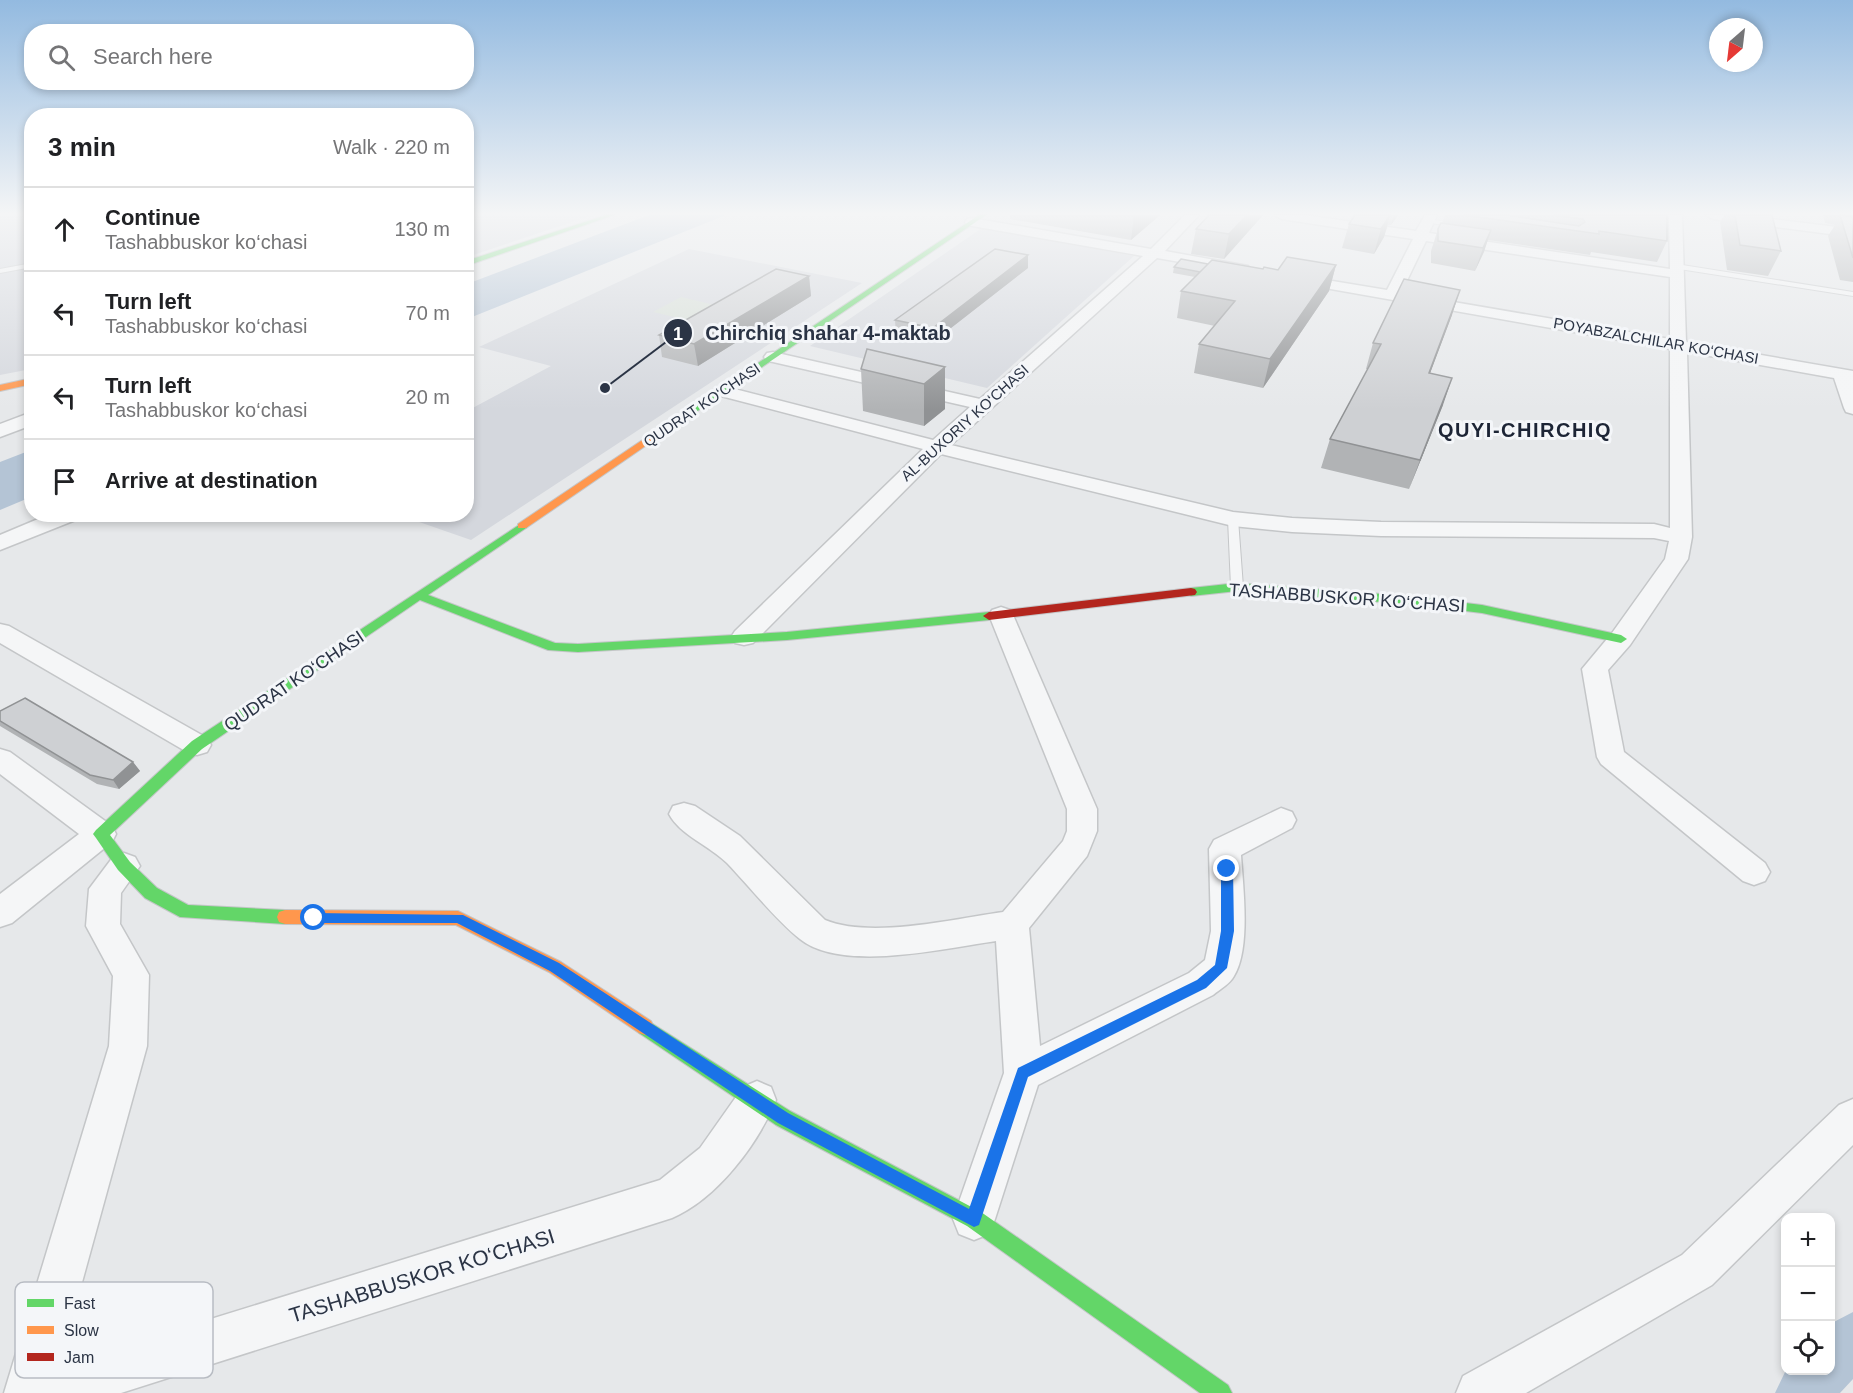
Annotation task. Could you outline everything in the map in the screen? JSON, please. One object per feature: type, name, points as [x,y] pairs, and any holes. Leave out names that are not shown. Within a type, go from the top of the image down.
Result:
[{"type":"street","name":"QUDRAT KO‘CHASI","points":[[0,913],[101,834],[197,745],[887,280]]},
{"type":"street","name":"AL-BUXORIY KO‘CHASI","points":[[744,637],[937,447],[1125,280]]},
{"type":"street","name":"POYABZALCHILAR KO‘CHASI","points":[[1302,280],[1848,375],[1853,408]]},
{"type":"street","points":[[1392,296],[1400,280]]},
{"type":"street","points":[[1677,280],[1680,345],[1681,537],[1676,559],[1620,639],[1595,669],[1611,757],[1754,872]]},
{"type":"street","points":[[773,357],[984,405]]},
{"type":"street","points":[[0,388],[24,383]]},
{"type":"street","points":[[723,391],[937,447],[1233,519],[1292,525],[1381,529],[1654,531],[1681,537]]},
{"type":"street","points":[[0,431],[24,421]]},
{"type":"street","points":[[0,543],[51,522]]},
{"type":"street","name":"TASHABBUSKOR KO‘CHASI","points":[[744,637],[787,636],[1001,615],[1237,587],[1408,600],[1482,609],[1620,639]]},
{"type":"street","points":[[421,596],[553,647],[578,648],[744,637]]},
{"type":"street","points":[[684,814],[729,845],[813,930],[832,938],[879,943],[1012,925],[1076,847],[1082,831],[1082,809],[1001,615]]},
{"type":"street","points":[[0,632],[197,745]]},
{"type":"street","points":[[0,759],[101,834],[124,866],[151,893],[186,912],[314,918],[458,918],[555,967],[783,1118],[974,1219],[1220,1393]]},
{"type":"street","points":[[1023,1073],[1201,984],[1221,968],[1228,931],[1225,849],[1281,820]]},
{"type":"street","points":[[60,1282],[128,1046],[131,975],[103,926],[105,889],[124,866]]},
{"type":"street","points":[[974,1219],[1023,1073],[1012,925]]},
{"type":"street","name":"TASHABBUSKOR KO‘CHASI","points":[[213,1341],[672,1197],[714,1162],[757,1100]]},
{"type":"street","points":[[1480,1393],[1697,1270],[1853,1118]]},
{"type":"street","points":[[28,1393],[32,1378]]},
{"type":"street","name":"TASHABBUSKOR KO‘CHASI","points":[[48,1393],[96,1378]]},
{"type":"lane","points":[[1750,280],[1853,294]]},
{"type":"lane","points":[[1233,519],[1237,587]]},
{"type":"shaded area","points":[[0,280],[24,280],[24,370],[0,375]]},
{"type":"shaded area","points":[[623,280],[847,280],[862,283],[471,540],[419,522],[474,522],[474,407],[551,366],[479,347]]},
{"type":"shaded area","points":[[906,280],[1107,280],[987,388],[810,346]]},
{"type":"shaded area","points":[[681,297],[731,309],[704,324],[653,312]]},
{"type":"water","points":[[478,280],[564,280],[474,316],[474,281]]},
{"type":"water","points":[[24,453],[24,500],[0,510],[0,462]]},
{"type":"building","points":[[756,280],[802,280],[694,344],[659,335]]},
{"type":"building","points":[[951,280],[995,280],[933,328],[895,320]]},
{"type":"building","points":[[1192,280],[1325,280],[1270,359],[1199,344],[1235,301],[1181,291]]},
{"type":"building","points":[[1404,280],[1460,290],[1429,373],[1452,378],[1420,460],[1330,439],[1381,344],[1373,343]]},
{"type":"building","points":[[867,349],[945,367],[924,384],[861,369]]},
{"type":"building","points":[[25,698],[133,762],[113,780],[90,775],[0,721],[0,711]]},
{"type":"waterway","points":[[1835,1359],[1853,1339]]},
{"type":"waterway","points":[[1803,1393],[1819,1375]]},
{"type":"traffic: fast","points":[[684,416],[886,280]]},
{"type":"traffic: fast","points":[[285,917],[186,912],[151,893],[124,866],[101,834],[197,745],[522,526]]},
{"type":"traffic: fast","points":[[1191,592],[1237,587],[1408,600],[1482,609],[1621,639]]},
{"type":"traffic: fast","points":[[421,596],[553,647],[578,648],[787,636],[989,616]]},
{"type":"traffic: fast","points":[[645,1027],[783,1118],[974,1219],[1220,1393]]},
{"type":"traffic: slow","points":[[0,388],[24,383]]},
{"type":"traffic: slow","points":[[522,526],[684,416]]},
{"type":"traffic: slow","points":[[285,917],[458,918],[555,967],[645,1027]]},
{"type":"traffic: jam","points":[[989,616],[1191,592]]},
{"type":"place","name":"Chirchiq shahar 4-maktab","points":[[605,388]]},
{"type":"district","name":"QUYI-CHIRCHIQ","points":[[1525,430]]},
{"type":"route","points":[[314,918],[458,918],[555,967],[783,1118],[974,1219],[1023,1073],[1201,984],[1221,968],[1228,931],[1227,869]]}]
